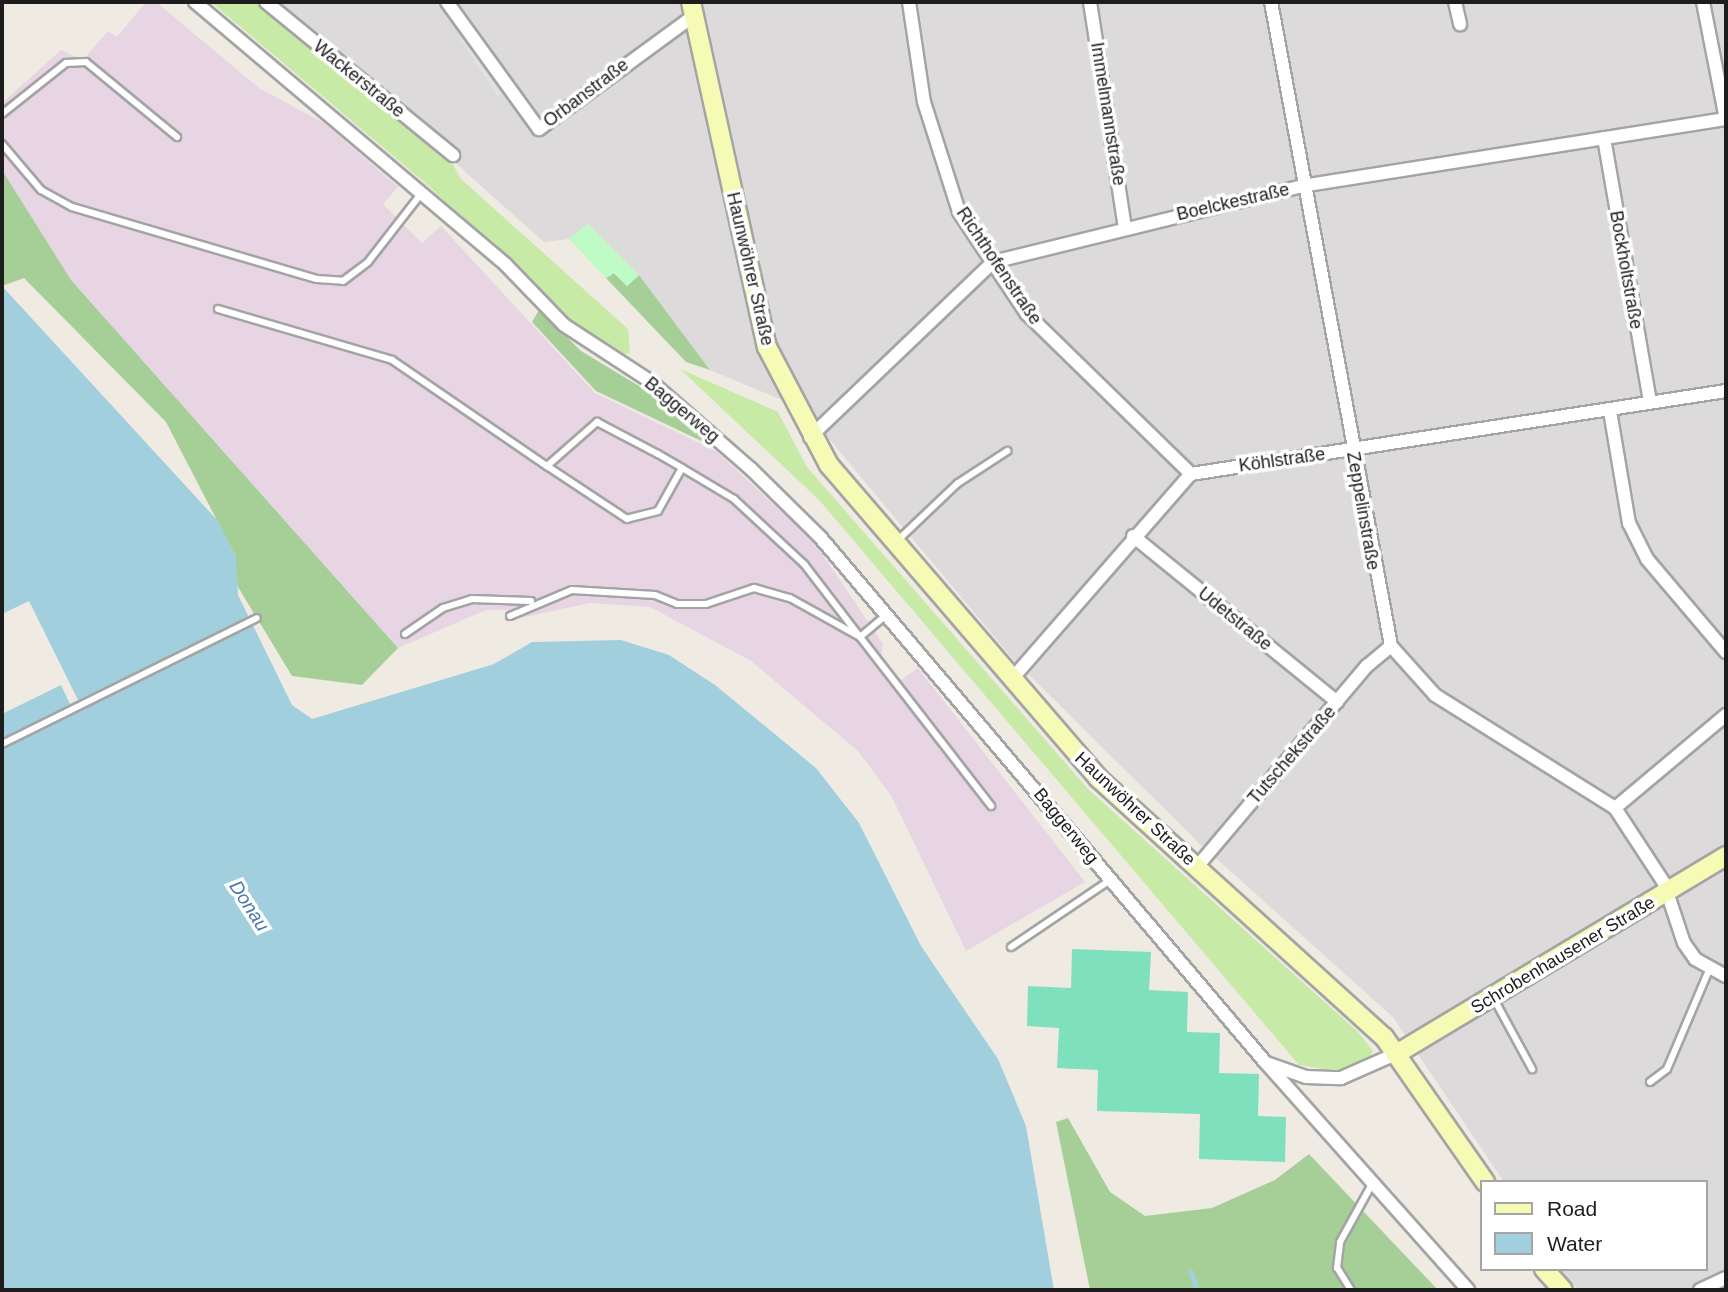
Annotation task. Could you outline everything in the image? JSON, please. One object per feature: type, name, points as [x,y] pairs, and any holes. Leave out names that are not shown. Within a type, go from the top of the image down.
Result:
[{"type":"street","name":"Baggerweg","points":[[195,2],[421,194],[564,324],[650,381],[751,469],[886,615],[1266,1063],[1468,1290]]},
{"type":"street","name":"Wackerstraße","points":[[266,2],[453,155]]},
{"type":"street","name":"Orbanstraße","points":[[447,2],[539,129],[693,8]]},
{"type":"street","name":"Richthofenstraße","points":[[909,2],[938,158],[959,212],[1027,314],[1191,474]]},
{"type":"street","name":"Immelmannstraße","points":[[1090,2],[1125,227]]},
{"type":"street","name":"Zeppelinstraße","points":[[1271,2],[1302,186],[1391,646]]},
{"type":"street","points":[[1455,2],[1460,24]]},
{"type":"street","points":[[1703,2],[1726,119]]},
{"type":"street","name":"Haunwöhrer Straße","points":[[693,8],[758,315],[779,380],[810,437],[892,544],[1098,778],[1196,868],[1317,971],[1398,1053],[1484,1180]]},
{"type":"street","name":"Boelckestraße","points":[[810,437],[993,262],[1125,227],[1302,186],[1726,119]]},
{"type":"street","name":"Bockholtstraße","points":[[1604,138],[1650,401]]},
{"type":"street","name":"Köhlstraße","points":[[1191,474],[1611,411],[1650,401],[1726,391]]},
{"type":"street","points":[[1611,411],[1629,523],[1647,559],[1726,652]]},
{"type":"street","points":[[1011,680],[1133,536],[1191,474]]},
{"type":"street","name":"Udetstraße","points":[[1133,536],[1337,702]]},
{"type":"street","points":[[1391,646],[1435,695],[1615,808],[1633,827],[1666,894],[1684,943],[1709,970],[1726,976]]},
{"type":"street","name":"Tutschekstraße","points":[[1196,868],[1337,702],[1391,646]]},
{"type":"street","points":[[1615,808],[1726,715]]},
{"type":"street","name":"Schrobenhausener Straße","points":[[1398,1053],[1726,856]]},
{"type":"street","points":[[1266,1063],[1306,1077],[1340,1078],[1398,1053]]},
{"type":"street","points":[[1546,1271],[1563,1290]]},
{"type":"street","points":[[1700,1290],[1726,1278]]},
{"type":"lane","points":[[2,114],[66,63],[86,62],[177,137]]},
{"type":"lane","points":[[2,144],[41,190],[72,207],[317,279],[342,281],[368,262],[421,194]]},
{"type":"lane","points":[[218,309],[392,360],[627,519],[658,511],[682,468]]},
{"type":"lane","points":[[547,466],[597,422],[734,499],[804,564],[991,806]]},
{"type":"lane","points":[[892,544],[958,483],[1007,451]]},
{"type":"lane","points":[[510,616],[533,601],[572,590],[706,604],[754,588],[790,598],[860,637]]},
{"type":"lane","points":[[405,634],[443,608],[472,599],[533,601]]},
{"type":"lane","points":[[860,637],[886,615]]},
{"type":"lane","points":[[2,744],[257,618]]},
{"type":"lane","name":"Baggerweg","points":[[1012,947],[1110,881]]},
{"type":"lane","points":[[1650,1082],[1667,1069],[1709,970]]},
{"type":"lane","points":[[1493,998],[1532,1069]]},
{"type":"lane","points":[[1351,1290],[1337,1268],[1340,1242],[1372,1184]]},
{"type":"shaded area","points":[[146,2],[156,2],[259,88],[324,123],[398,187],[383,204],[422,243],[441,226],[595,393],[716,451],[815,543],[883,644],[881,657],[901,680],[918,668],[1085,882],[966,951],[892,797],[858,751],[751,661],[650,607],[590,603],[511,620],[508,610],[486,610],[398,648],[71,280],[2,170],[2,103],[61,50],[83,60],[108,31],[117,37]]},
{"type":"shaded area","points":[[275,2],[1726,2],[1726,1290],[1578,1290],[1561,1271],[1707,1271],[1707,1180],[1503,1180],[1393,1017],[1200,844],[1013,659],[804,409],[710,370],[639,275],[588,224],[569,239],[544,242]]},
{"type":"shaded area","points":[[462,34],[501,94],[498,96],[460,39]]},
{"type":"green space","points":[[211,2],[256,2],[450,159],[460,178],[628,329],[630,353],[618,356],[567,320],[431,188]]},
{"type":"green space","points":[[2,170],[71,280],[398,648],[362,685],[292,676],[235,582],[236,557],[166,422],[24,278],[2,286]]},
{"type":"green space","points":[[588,224],[639,275],[627,286],[614,273],[606,278],[569,239]]},
{"type":"green space","points":[[614,273],[627,286],[639,275],[710,370],[686,362],[606,278]]},
{"type":"green space","points":[[539,310],[581,351],[644,389],[714,447],[596,391],[532,322]]},
{"type":"green space","points":[[680,369],[778,412],[807,467],[1089,790],[1358,1032],[1373,1051],[1366,1064],[1336,1071],[1299,1065],[820,501]]},
{"type":"green space","points":[[1072,949],[1151,952],[1149,990],[1188,992],[1187,1032],[1220,1033],[1219,1073],[1259,1074],[1258,1116],[1286,1117],[1285,1162],[1199,1159],[1200,1114],[1097,1111],[1098,1070],[1057,1068],[1059,1028],[1027,1026],[1028,986],[1071,988]]},
{"type":"green space","points":[[1068,1118],[1110,1192],[1145,1216],[1212,1208],[1275,1180],[1309,1154],[1438,1290],[1090,1290],[1056,1122]]},
{"type":"water","name":"Donau","points":[[2,286],[218,521],[236,557],[238,595],[292,705],[312,719],[494,664],[532,642],[621,640],[669,655],[715,685],[816,768],[859,823],[921,946],[998,1059],[1026,1126],[1054,1290],[2,1290],[2,714],[61,685],[70,704],[78,700],[29,601],[2,614]]},
{"type":"waterway","points":[[1191,1271],[1197,1290]]}]
